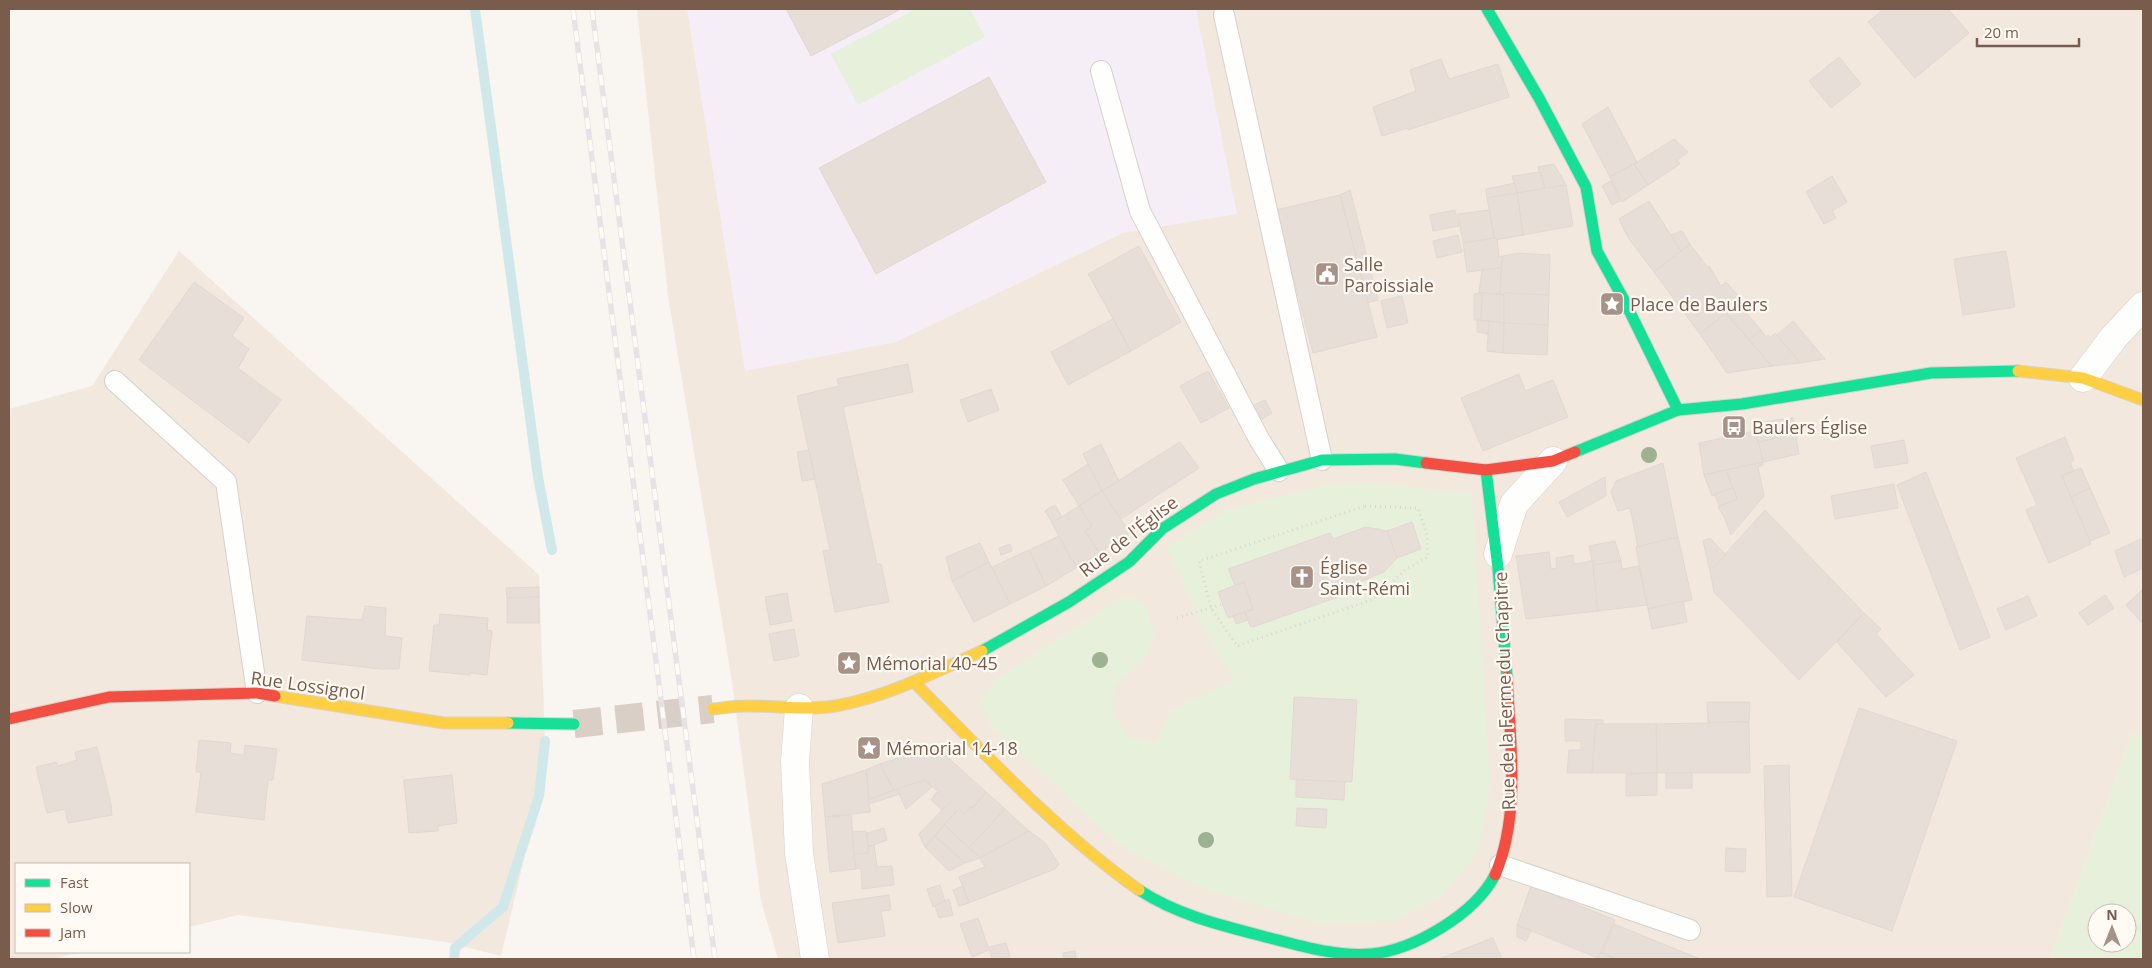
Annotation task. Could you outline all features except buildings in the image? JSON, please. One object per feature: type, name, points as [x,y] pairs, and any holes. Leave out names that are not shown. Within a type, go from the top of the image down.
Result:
[{"type":"street","points":[[1487,9],[1539,98],[1586,188],[1597,251],[1624,300],[1678,410],[1742,404],[1932,373],[2012,370],[2083,378],[2143,400]]},
{"type":"street","points":[[2083,378],[2114,337],[2143,306]]},
{"type":"street","name":"Rue de l'Église","points":[[799,708],[834,706],[866,699],[914,682],[990,647],[1069,602],[1129,562],[1162,528],[1216,494],[1254,478],[1322,460],[1395,459],[1486,470],[1553,462],[1678,410]]},
{"type":"street","name":"Rue de la Ferme du Chapitre","points":[[1498,554],[1514,504],[1553,462]]},
{"type":"street","name":"Rue de la Ferme du Chapitre","points":[[914,682],[964,734],[1052,818],[1123,880],[1164,905],[1210,922],[1319,950],[1350,956],[1384,953],[1422,938],[1453,921],[1483,893],[1500,865],[1512,807],[1508,707],[1498,554],[1486,470]]},
{"type":"street","name":"Rue Lossignol","points":[[9,719],[109,697],[257,693],[444,723],[574,724]]},
{"type":"street","points":[[713,709],[743,706],[799,708],[795,762],[799,852],[815,959]]},
{"type":"lane","points":[[1224,15],[1322,460]]},
{"type":"lane","points":[[1101,71],[1140,211],[1260,439],[1279,471]]},
{"type":"lane","points":[[115,381],[226,482],[257,693]]},
{"type":"lane","points":[[1500,865],[1690,930]]},
{"type":"path","points":[[1365,506],[1418,508],[1427,535],[1428,557],[1406,569],[1374,599],[1237,646],[1211,608],[1199,561],[1365,506]]},
{"type":"path","points":[[1177,618],[1223,604]]},
{"type":"shaded area","points":[[637,9],[2143,9],[2143,737],[2132,733],[2050,959],[778,959],[761,901],[732,682],[668,295]]},
{"type":"shaded area","points":[[687,9],[1196,9],[1237,214],[1123,233],[896,342],[745,371]]},
{"type":"shaded area","points":[[179,251],[539,575],[545,741],[539,796],[501,956],[446,942],[238,915],[190,927],[190,863],[15,863],[15,953],[78,953],[51,959],[9,959],[9,409],[92,386]]},
{"type":"green space","points":[[916,9],[970,9],[985,37],[858,105],[831,54]]},
{"type":"green space","points":[[1337,483],[1378,483],[1472,494],[1490,788],[1478,853],[1442,896],[1393,921],[1321,924],[1198,887],[1114,841],[990,725],[980,702],[995,680],[1121,598],[1131,597],[1146,606],[1155,637],[1144,659],[1114,688],[1113,713],[1129,737],[1155,742],[1171,710],[1234,680],[1204,630],[1166,547],[1226,510]]},
{"type":"green space","points":[[2132,733],[2143,737],[2143,959],[2050,959]]},
{"type":"waterway","points":[[475,9],[538,477],[552,550]]},
{"type":"waterway","points":[[454,959],[455,948],[503,907],[539,796],[545,741]]},
{"type":"tunnel","points":[[574,724],[713,709]]},
{"type":"railway","points":[[573,9],[694,959]]},
{"type":"railway","points":[[592,9],[715,959]]},
{"type":"traffic: fast","points":[[1487,9],[1539,98],[1586,187],[1597,251],[1624,300],[1678,410]]},
{"type":"traffic: fast","points":[[1575,452],[1678,410],[1742,404],[1931,373],[2018,371]]},
{"type":"traffic: fast","points":[[982,651],[1069,602],[1129,562],[1162,529],[1216,494],[1254,479],[1322,460],[1395,459],[1426,463]]},
{"type":"traffic: fast","points":[[1486,470],[1498,568],[1507,677]]},
{"type":"traffic: fast","points":[[508,723],[574,724]]},
{"type":"traffic: fast","points":[[1139,890],[1170,907],[1202,919],[1294,944],[1320,950],[1358,955],[1388,951],[1424,938],[1442,928],[1473,903],[1486,889],[1495,875]]},
{"type":"traffic: slow","points":[[2018,371],[2083,378],[2143,400]]},
{"type":"traffic: slow","points":[[713,709],[744,706],[812,708],[854,702],[910,683],[982,651]]},
{"type":"traffic: slow","points":[[914,682],[1050,818],[1109,868],[1139,890]]},
{"type":"traffic: slow","points":[[275,696],[444,723],[508,723]]},
{"type":"traffic: jam","points":[[1426,463],[1486,470],[1553,461],[1575,452]]},
{"type":"traffic: jam","points":[[1495,875],[1503,852],[1511,803],[1512,778],[1507,677]]},
{"type":"traffic: jam","points":[[9,719],[109,697],[257,693],[275,696]]},
{"type":"place","name":"Salle Paroissiale","points":[[1327,274]]},
{"type":"place","name":"Place de Baulers","points":[[1612,304]]},
{"type":"place","name":"Baulers Église","points":[[1734,427]]},
{"type":"place","name":"Église Saint-Rémi","points":[[1302,577]]},
{"type":"place","name":"Mémorial 40-45","points":[[849,663]]},
{"type":"place","name":"Mémorial 14-18","points":[[869,748]]}]
